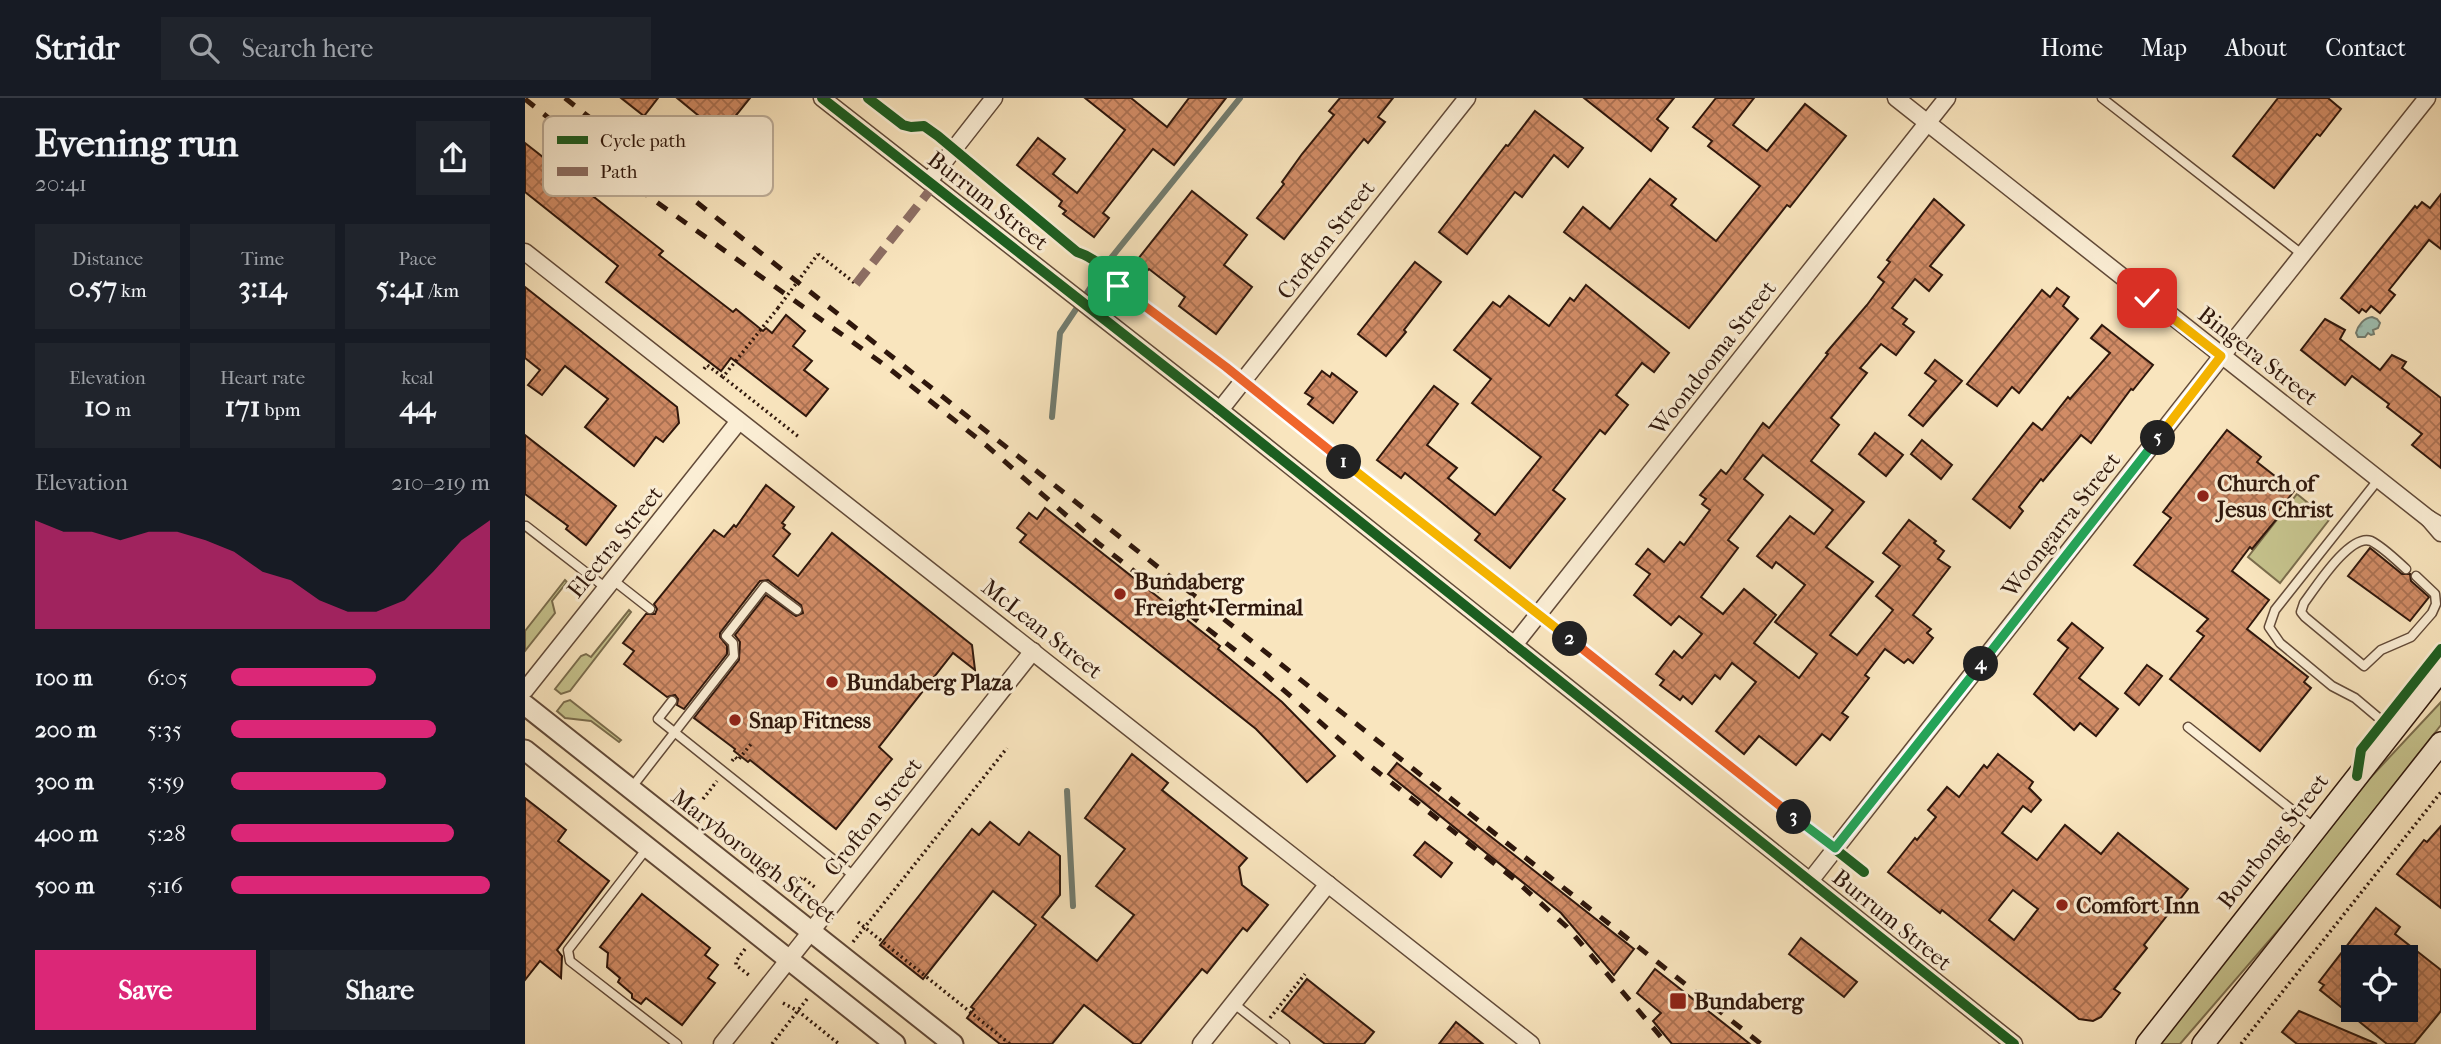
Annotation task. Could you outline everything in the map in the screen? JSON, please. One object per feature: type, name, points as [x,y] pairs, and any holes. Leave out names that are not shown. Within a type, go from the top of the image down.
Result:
[{"type":"main road","name":"Bourbong Street","points":[[2147,1044],[2441,670]]},
{"type":"main road","points":[[2203,1044],[2441,743]]},
{"type":"street","name":"Burrum Street","points":[[823,98],[1220,410],[2014,1044]]},
{"type":"street","points":[[929,181],[994,98]]},
{"type":"street","name":"Crofton Street","points":[[1220,410],[1468,98]]},
{"type":"street","name":"Bingera Street","points":[[1895,98],[2435,523],[2441,533]]},
{"type":"street","name":"Woondooma Street","points":[[1514,645],[1947,98]]},
{"type":"street","name":"Woongarra Street","points":[[1810,881],[2221,356],[2427,98]]},
{"type":"street","name":"McLean Street","points":[[525,252],[1531,1044]]},
{"type":"street","name":"Electra Street","points":[[525,690],[739,421]]},
{"type":"street","name":"Crofton Street","points":[[722,1044],[1033,651]]},
{"type":"street","name":"Maryborough Street","points":[[525,705],[953,1044]]},
{"type":"street","points":[[525,750],[895,1044]]},
{"type":"street","points":[[1201,1044],[1328,884]]},
{"type":"lane","points":[[2102,98],[2303,255]]},
{"type":"lane","points":[[2378,480],[2275,610],[2269,627],[2280,643],[2332,686],[2355,698],[2393,730]]},
{"type":"lane","points":[[526,526],[650,609]]},
{"type":"lane","points":[[2406,569],[2369,541],[2352,544],[2302,606],[2303,614],[2364,666],[2381,650],[2411,637],[2434,608],[2437,599],[2435,594],[2416,576]]},
{"type":"lane","points":[[630,789],[734,656],[735,648],[726,636],[765,586],[797,610]]},
{"type":"lane","points":[[672,701],[658,719],[855,876]]},
{"type":"lane","points":[[2188,727],[2316,829]]},
{"type":"lane","points":[[647,847],[568,950],[571,961],[677,1044]]},
{"type":"lane","points":[[1233,1003],[1285,1044]]},
{"type":"path","points":[[723,377],[818,254],[856,284]]},
{"type":"path","points":[[704,369],[707,365],[799,437]]},
{"type":"path","points":[[851,944],[1007,748]]},
{"type":"path","points":[[2241,1044],[2441,792]]},
{"type":"path","points":[[789,894],[802,877],[816,888]]},
{"type":"path","points":[[858,922],[1010,1044]]},
{"type":"path","points":[[748,946],[736,961],[736,965],[750,976]]},
{"type":"path","points":[[1263,1027],[1305,974]]},
{"type":"path","points":[[772,1044],[810,995]]},
{"type":"path","points":[[783,1003],[798,1011],[839,1044]]},
{"type":"shaded area","points":[[2297,494],[2329,520],[2280,583],[2248,557]]},
{"type":"shaded area","points":[[565,580],[567,582],[552,601],[555,613],[525,651],[525,631]]},
{"type":"shaded area","points":[[629,610],[631,612],[570,691],[561,694],[555,689],[581,656],[586,654],[591,657]]},
{"type":"shaded area","points":[[570,700],[621,740],[619,742],[591,721],[565,718],[557,711],[564,702]]},
{"type":"shaded area","points":[[2441,702],[2441,725],[2299,906],[2180,1044],[2160,1044],[2370,778]]},
{"type":"water","points":[[2372,317],[2380,323],[2378,328],[2373,330],[2374,334],[2358,337],[2356,333],[2360,325]]},
{"type":"building","points":[[621,98],[658,98],[644,116]]},
{"type":"building","points":[[677,98],[750,98],[736,116],[699,116]]},
{"type":"building","points":[[1085,98],[1131,98],[1167,127],[1189,98],[1226,98],[1174,165],[1153,149],[1103,213],[1109,218],[1094,237],[1063,214],[1066,211],[1059,206],[1062,201],[1017,165],[1038,138],[1065,159],[1053,174],[1077,193],[1125,130]]},
{"type":"building","points":[[1340,98],[1393,98],[1378,117],[1385,122],[1368,143],[1364,139],[1284,239],[1257,218],[1284,184],[1282,182],[1302,154],[1334,115],[1329,111]]},
{"type":"building","points":[[1584,98],[1674,98],[1657,119],[1668,128],[1651,151]]},
{"type":"building","points":[[1716,98],[1754,98],[1733,125],[1767,151],[1805,104],[1846,136],[1689,328],[1564,232],[1583,207],[1610,229],[1650,179],[1676,199],[1671,205],[1716,241],[1760,186],[1708,146],[1712,141],[1693,127]]},
{"type":"building","points":[[2278,98],[2328,98],[2341,109],[2320,136],[2317,134],[2274,188],[2233,156]]},
{"type":"building","points":[[1535,111],[1583,148],[1568,167],[1554,155],[1522,197],[1515,192],[1467,254],[1439,232]]},
{"type":"building","points":[[525,143],[543,157],[543,196],[593,196],[663,251],[659,255],[733,312],[736,309],[763,331],[766,328],[772,333],[786,315],[805,331],[793,346],[812,361],[804,370],[828,389],[806,416],[731,358],[721,371],[606,282],[618,266],[525,192]]},
{"type":"building","points":[[1192,191],[1247,235],[1224,265],[1252,287],[1216,334],[1179,306],[1185,297],[1149,269],[1145,273],[1134,264]]},
{"type":"building","points":[[2441,194],[2441,249],[2429,240],[2389,290],[2395,295],[2380,313],[2371,306],[2366,312],[2362,309],[2359,313],[2341,298],[2415,206],[2417,208],[2422,202],[2430,208]]},
{"type":"building","points":[[1934,199],[1964,225],[1930,266],[1942,275],[1929,291],[1915,279],[1892,308],[1907,319],[1903,324],[1914,332],[1896,355],[1881,344],[1860,368],[1867,373],[1831,418],[1839,425],[1811,461],[1864,502],[1826,547],[1873,582],[1830,635],[1857,655],[1893,610],[1876,596],[1900,566],[1883,553],[1909,520],[1936,541],[1934,543],[1944,551],[1938,559],[1950,567],[1913,615],[1931,629],[1927,633],[1933,638],[1913,663],[1908,659],[1904,663],[1885,649],[1865,675],[1869,678],[1842,713],[1848,717],[1830,740],[1822,734],[1796,765],[1759,736],[1744,754],[1716,731],[1756,682],[1732,663],[1720,679],[1715,675],[1692,704],[1683,696],[1680,700],[1660,685],[1664,680],[1656,674],[1674,651],[1682,658],[1702,634],[1679,616],[1671,625],[1634,595],[1650,574],[1636,564],[1648,549],[1664,562],[1680,542],[1684,545],[1710,510],[1702,504],[1706,499],[1700,495],[1721,470],[1726,474],[1763,423],[1769,428],[1828,354],[1826,353],[1867,305],[1884,282],[1878,277],[1890,262],[1887,260]],"holes":[[[1763,455],[1833,510],[1814,534],[1790,516],[1757,556],[1772,568],[1776,562],[1805,585],[1775,622],[1817,654],[1799,678],[1754,643],[1776,615],[1744,589],[1723,614],[1701,597],[1738,548],[1728,540],[1763,495],[1744,479]]]},
{"type":"building","points":[[1415,262],[1441,282],[1386,356],[1358,334]]},
{"type":"building","points":[[1586,285],[1669,353],[1654,372],[1642,363],[1616,395],[1628,405],[1605,434],[1600,430],[1553,490],[1565,499],[1510,568],[1475,540],[1480,534],[1441,502],[1405,473],[1401,478],[1377,460],[1434,386],[1458,404],[1427,445],[1457,468],[1448,478],[1495,515],[1541,457],[1472,403],[1491,379],[1454,350],[1493,302],[1500,307],[1509,296],[1549,326],[1570,298],[1574,301]]},
{"type":"building","points":[[525,287],[677,407],[679,423],[663,442],[656,437],[634,466],[585,427],[608,399],[565,366],[542,395],[528,385],[540,370],[525,358]]},
{"type":"building","points":[[2057,288],[2069,297],[2063,306],[2078,319],[2019,393],[2012,387],[1997,406],[1967,384],[2042,290],[2050,297]]},
{"type":"building","points":[[2325,319],[2345,330],[2340,339],[2380,370],[2392,355],[2406,362],[2402,368],[2441,398],[2441,468],[2412,445],[2422,434],[2387,407],[2389,404],[2352,376],[2345,385],[2301,350]]},
{"type":"building","points":[[2102,325],[2153,365],[2133,390],[2131,389],[2091,443],[2081,435],[2043,481],[2041,479],[2019,507],[2023,511],[2010,528],[1973,499],[2033,423],[2042,430],[2068,397],[2070,399],[2110,353],[2091,338]]},
{"type":"building","points":[[1935,360],[1962,381],[1923,426],[1909,415],[1936,381],[1925,373]]},
{"type":"building","points":[[1322,371],[1330,377],[1332,373],[1357,392],[1333,423],[1308,404],[1313,398],[1305,393]]},
{"type":"building","points":[[2227,430],[2261,457],[2257,462],[2294,491],[2277,513],[2280,515],[2232,571],[2269,600],[2247,629],[2308,677],[2304,682],[2311,688],[2260,751],[2170,679],[2204,636],[2197,631],[2208,619],[2134,565],[2171,518],[2163,512]]},
{"type":"building","points":[[1875,433],[1903,455],[1886,476],[1859,454]]},
{"type":"building","points":[[525,435],[616,506],[586,545],[566,529],[568,526],[525,494]]},
{"type":"building","points":[[1922,440],[1952,465],[1941,479],[1911,454]]},
{"type":"building","name":"Bundaberg Plaza","points":[[766,485],[794,507],[782,523],[785,525],[783,528],[790,534],[773,556],[798,576],[832,533],[972,645],[975,670],[953,653],[879,747],[892,759],[836,829],[694,718],[739,660],[740,642],[735,635],[766,595],[796,616],[803,613],[801,605],[768,580],[760,581],[720,633],[727,646],[727,654],[684,709],[677,705],[678,699],[675,695],[667,697],[624,664],[634,651],[623,643],[646,614],[655,614],[657,609],[654,604],[714,530],[724,537],[734,525],[736,527]]},
{"type":"building","name":"Bundaberg Freight Terminal","points":[[1045,508],[1220,646],[1218,649],[1282,702],[1335,756],[1307,782],[1256,729],[1020,542],[1026,535],[1017,528],[1029,513],[1037,519]]},
{"type":"building","points":[[2370,548],[2402,574],[2410,574],[2411,581],[2429,597],[2410,621],[2348,576]]},
{"type":"building","points":[[2072,623],[2103,648],[2079,678],[2118,709],[2096,736],[2080,723],[2074,730],[2034,694],[2068,648],[2058,640]]},
{"type":"building","points":[[2147,665],[2162,676],[2139,705],[2125,693]]},
{"type":"building","points":[[1132,754],[1168,783],[1162,790],[1247,858],[1239,867],[1242,885],[1268,905],[1247,931],[1243,928],[1207,973],[1202,969],[1140,1044],[1134,1044],[1084,1005],[1052,1044],[1000,1044],[967,1018],[974,1009],[971,1007],[1036,925],[993,891],[923,979],[880,945],[972,829],[979,835],[990,822],[1019,845],[1029,832],[1060,856],[1060,895],[1042,917],[1097,961],[1134,915],[1096,886],[1125,849],[1085,818]]},
{"type":"building","points":[[1998,754],[2033,782],[2029,788],[2041,800],[2031,812],[2023,806],[2002,833],[2037,860],[2065,825],[2101,854],[2118,833],[2188,889],[2144,945],[2147,948],[2114,989],[2120,993],[2101,1017],[2093,1021],[2079,1019],[1942,910],[1940,913],[1888,872],[1936,817],[1928,810],[1947,787],[1959,797],[1984,765],[1987,768]],"holes":[[[2013,890],[2038,909],[2014,940],[1989,920]]]},
{"type":"building","points":[[1397,763],[1634,949],[1614,975],[1561,913],[1388,774]]},
{"type":"building","points":[[525,798],[566,830],[558,841],[609,881],[557,950],[562,956],[561,978],[540,961],[525,980]]},
{"type":"building","points":[[2441,826],[2441,908],[2397,874],[2424,840],[2427,842]]},
{"type":"building","points":[[1425,842],[1452,863],[1441,877],[1414,855]]},
{"type":"building","points":[[642,894],[710,948],[705,955],[718,965],[708,978],[715,983],[682,1025],[646,998],[641,1004],[632,998],[632,994],[618,982],[620,978],[607,967],[608,953],[600,947]]},
{"type":"building","points":[[2376,908],[2400,927],[2395,934],[2409,945],[2348,945]]},
{"type":"building","points":[[1801,938],[1857,982],[1844,997],[1789,954]]},
{"type":"building","points":[[2418,952],[2441,970],[2441,1011],[2414,1044],[2387,1044],[2360,1022],[2418,1022]]},
{"type":"building","points":[[2341,953],[2341,1007],[2320,990],[2324,985],[2319,982]]},
{"type":"building","name":"Bundaberg","points":[[1655,969],[1750,1044],[1672,1044],[1653,1021],[1661,1013],[1637,993]]},
{"type":"building","points":[[1307,979],[1374,1032],[1364,1044],[1325,1044],[1282,1011]]},
{"type":"building","points":[[2299,1011],[2377,1044],[2297,1044],[2282,1032]]},
{"type":"building","points":[[1456,1022],[1483,1044],[1439,1044]]},
{"type":"waterway","points":[[1052,417],[1060,333],[1107,263],[1240,98]]},
{"type":"waterway","points":[[1067,791],[1073,906]]},
{"type":"railway","points":[[565,98],[588,116]]},
{"type":"railway","points":[[525,99],[546,116]]},
{"type":"railway","points":[[648,196],[886,366],[987,446],[1098,543],[1263,672],[1369,765],[1514,879],[1567,927],[1667,1044]]},
{"type":"railway","points":[[689,196],[1761,1044]]},
{"type":"marked path","points":[[856,284],[934,185]]},
{"type":"cycle path","points":[[822,98],[1220,410],[2014,1044]]},
{"type":"cycle path","points":[[868,98],[903,125],[924,126],[938,136],[1077,252],[1100,265],[1118,286],[1226,367],[1864,872]]},
{"type":"cycle path","points":[[2357,776],[2361,750],[2441,649]]},
{"type":"place","name":"Church of Jesus Christ","points":[[2203,496]]},
{"type":"place","name":"Bundaberg Freight Terminal","points":[[1120,594]]},
{"type":"place","name":"Bundaberg Plaza","points":[[832,682]]},
{"type":"place","name":"Snap Fitness","points":[[735,720]]},
{"type":"place","name":"Comfort Inn","points":[[2062,905]]},
{"type":"place","name":"Bundaberg","points":[[1678,1001]]},
{"type":"route","points":[[1118,286],[1226,367],[1835,848],[2221,356],[2147,298]]}]
